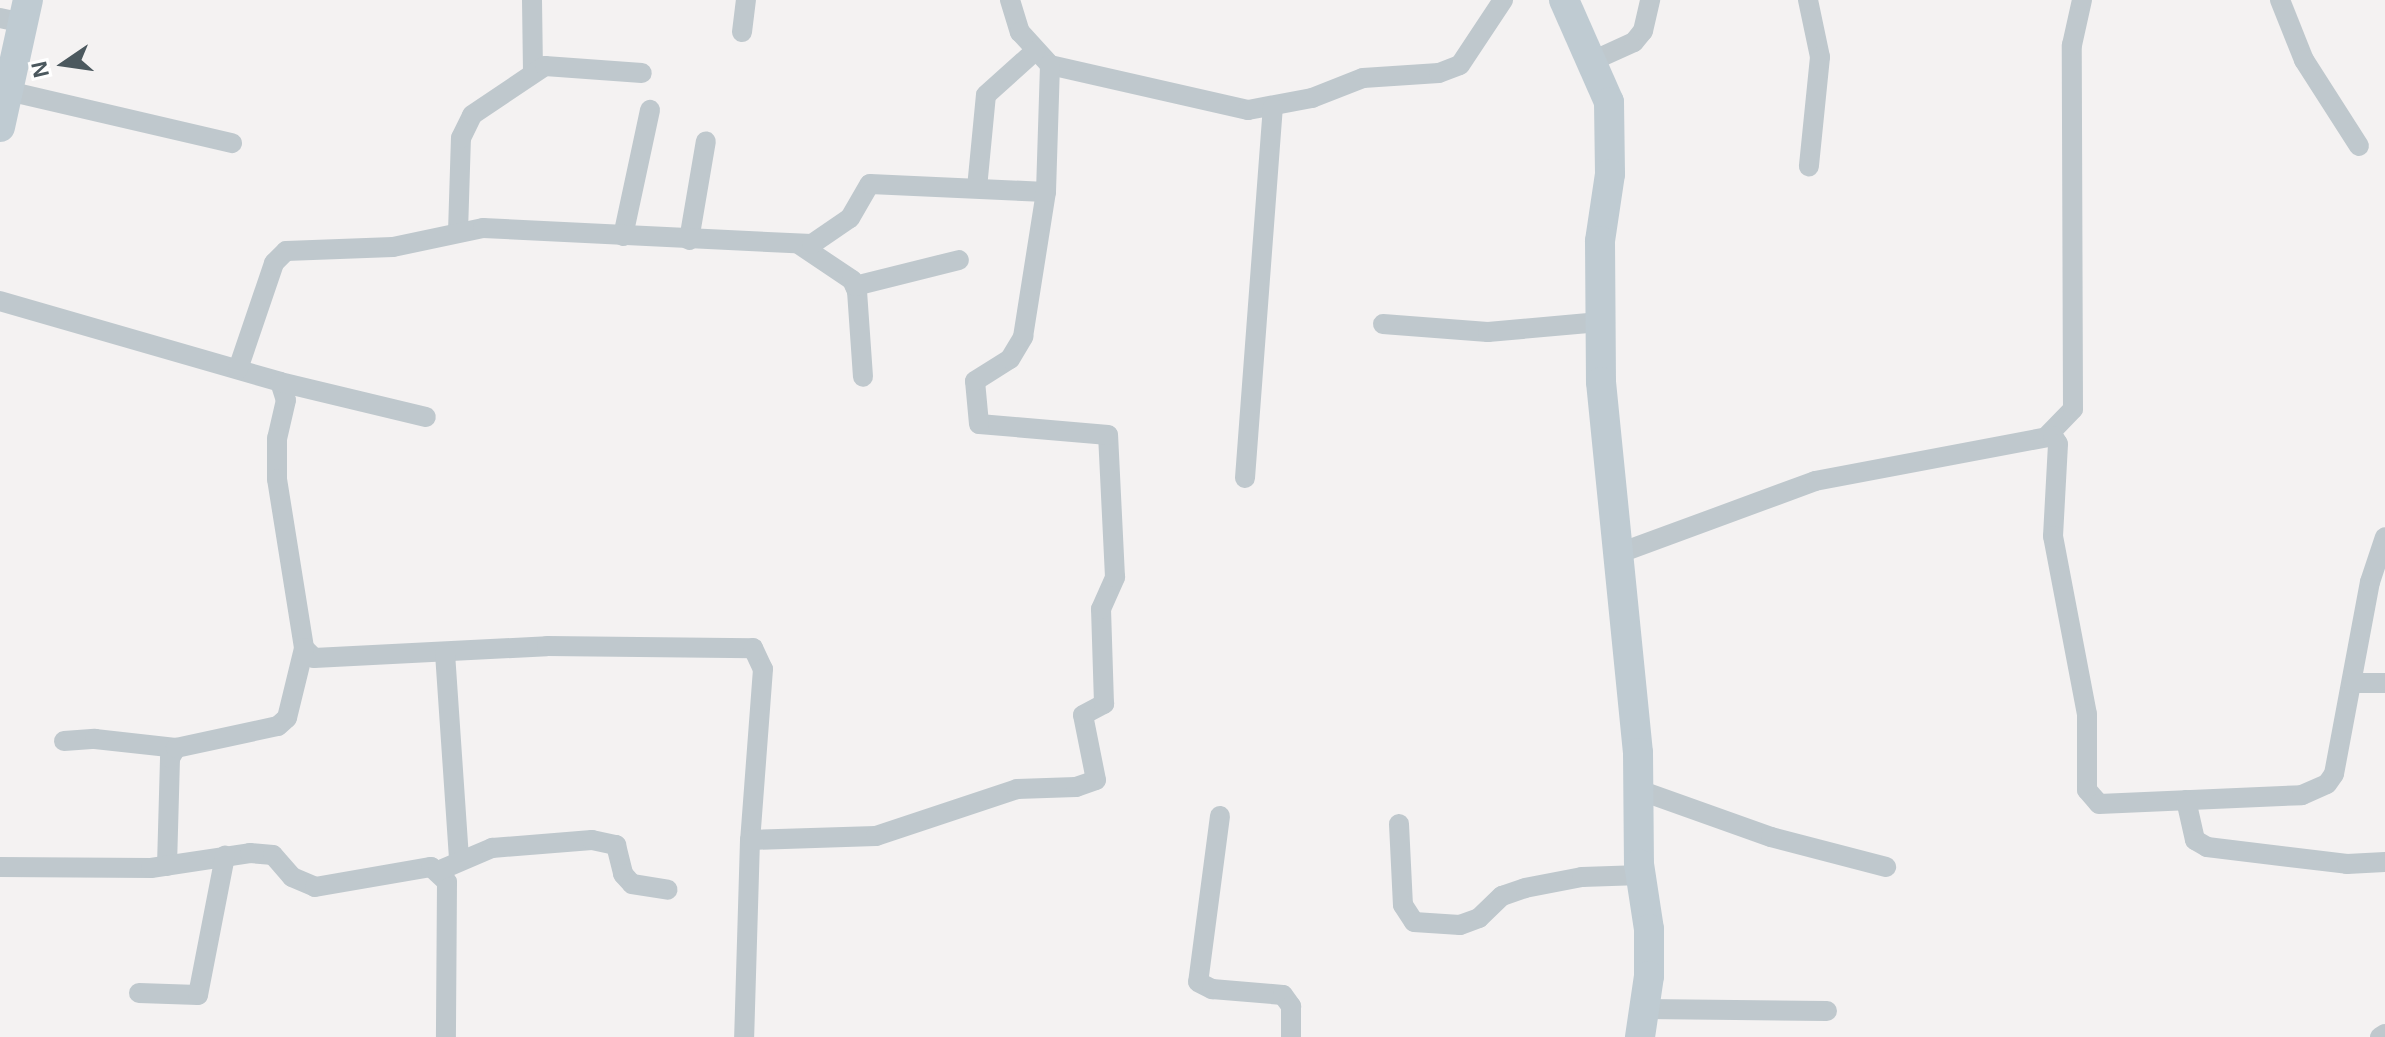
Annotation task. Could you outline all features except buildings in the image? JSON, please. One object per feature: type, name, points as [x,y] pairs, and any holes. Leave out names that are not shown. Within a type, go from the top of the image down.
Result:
[{"type":"street","points":[[532,0],[533,71]]},
{"type":"street","points":[[742,32],[746,0]]},
{"type":"street","points":[[1010,0],[1020,32],[1050,65],[1248,110],[1273,108],[1363,78],[1439,73],[1460,65],[1503,0]]},
{"type":"street","points":[[1564,0],[1609,102],[1600,322],[1639,790],[1641,875],[1649,929],[1643,1023],[1827,1011]]},
{"type":"street","points":[[1590,62],[1634,42],[1643,31],[1650,0]]},
{"type":"street","points":[[1808,0],[1820,57],[1809,166]]},
{"type":"street","points":[[1617,554],[1815,481],[2048,435],[2073,409],[2072,45],[2082,0]]},
{"type":"street","points":[[2280,0],[2304,60],[2359,146]]},
{"type":"street","points":[[0,127],[8,91],[17,13]]},
{"type":"street","points":[[977,188],[986,95],[1035,51]]},
{"type":"street","points":[[458,232],[461,138],[466,123],[533,71],[559,65],[642,73]]},
{"type":"street","points":[[750,840],[876,836],[1017,789],[1076,787],[1096,780],[1083,715],[1104,704],[1101,609],[1115,577],[1108,435],[979,424],[975,381],[1010,359],[1023,337],[1046,192],[1050,65]]},
{"type":"street","points":[[8,91],[232,143]]},
{"type":"street","points":[[1245,478],[1273,108]]},
{"type":"street","points":[[623,236],[650,110]]},
{"type":"street","points":[[689,240],[706,141]]},
{"type":"street","points":[[238,369],[279,255],[411,245],[483,228],[800,245],[821,241],[850,218],[870,184],[1046,192]]},
{"type":"street","points":[[800,245],[855,286],[861,307],[863,377]]},
{"type":"street","points":[[855,286],[959,260]]},
{"type":"street","points":[[0,301],[280,382],[426,417]]},
{"type":"street","points":[[1383,324],[1488,332],[1600,322]]},
{"type":"street","points":[[64,741],[95,739],[176,748],[278,726],[287,718],[304,648],[277,479],[277,438],[286,400],[280,382]]},
{"type":"street","points":[[2048,435],[2058,444],[2053,536],[2087,714],[2089,797],[2099,804],[2302,795],[2327,784],[2334,774],[2370,582],[2385,537]]},
{"type":"street","points":[[304,648],[314,658],[329,660],[547,646],[753,648],[763,669],[750,840],[744,1037]]},
{"type":"street","points":[[445,653],[459,861]]},
{"type":"street","points":[[2353,683],[2385,683]]},
{"type":"street","points":[[167,866],[170,758],[176,748]]},
{"type":"street","points":[[1639,790],[1771,837],[1886,867]]},
{"type":"street","points":[[2186,800],[2195,840],[2207,847],[2347,864],[2385,862]]},
{"type":"street","points":[[1220,816],[1198,982],[1212,989],[1283,995],[1291,1006],[1291,1037]]},
{"type":"street","points":[[1399,824],[1403,905],[1414,922],[1460,925],[1479,918],[1502,896],[1525,888],[1582,877],[1641,875]]},
{"type":"street","points":[[438,871],[492,848],[609,841],[620,852],[626,879],[668,890]]},
{"type":"street","points":[[0,867],[167,866],[225,856],[273,855],[292,877],[315,887],[431,867],[447,882],[446,1037]]},
{"type":"street","points":[[139,993],[198,995],[225,856]]}]
